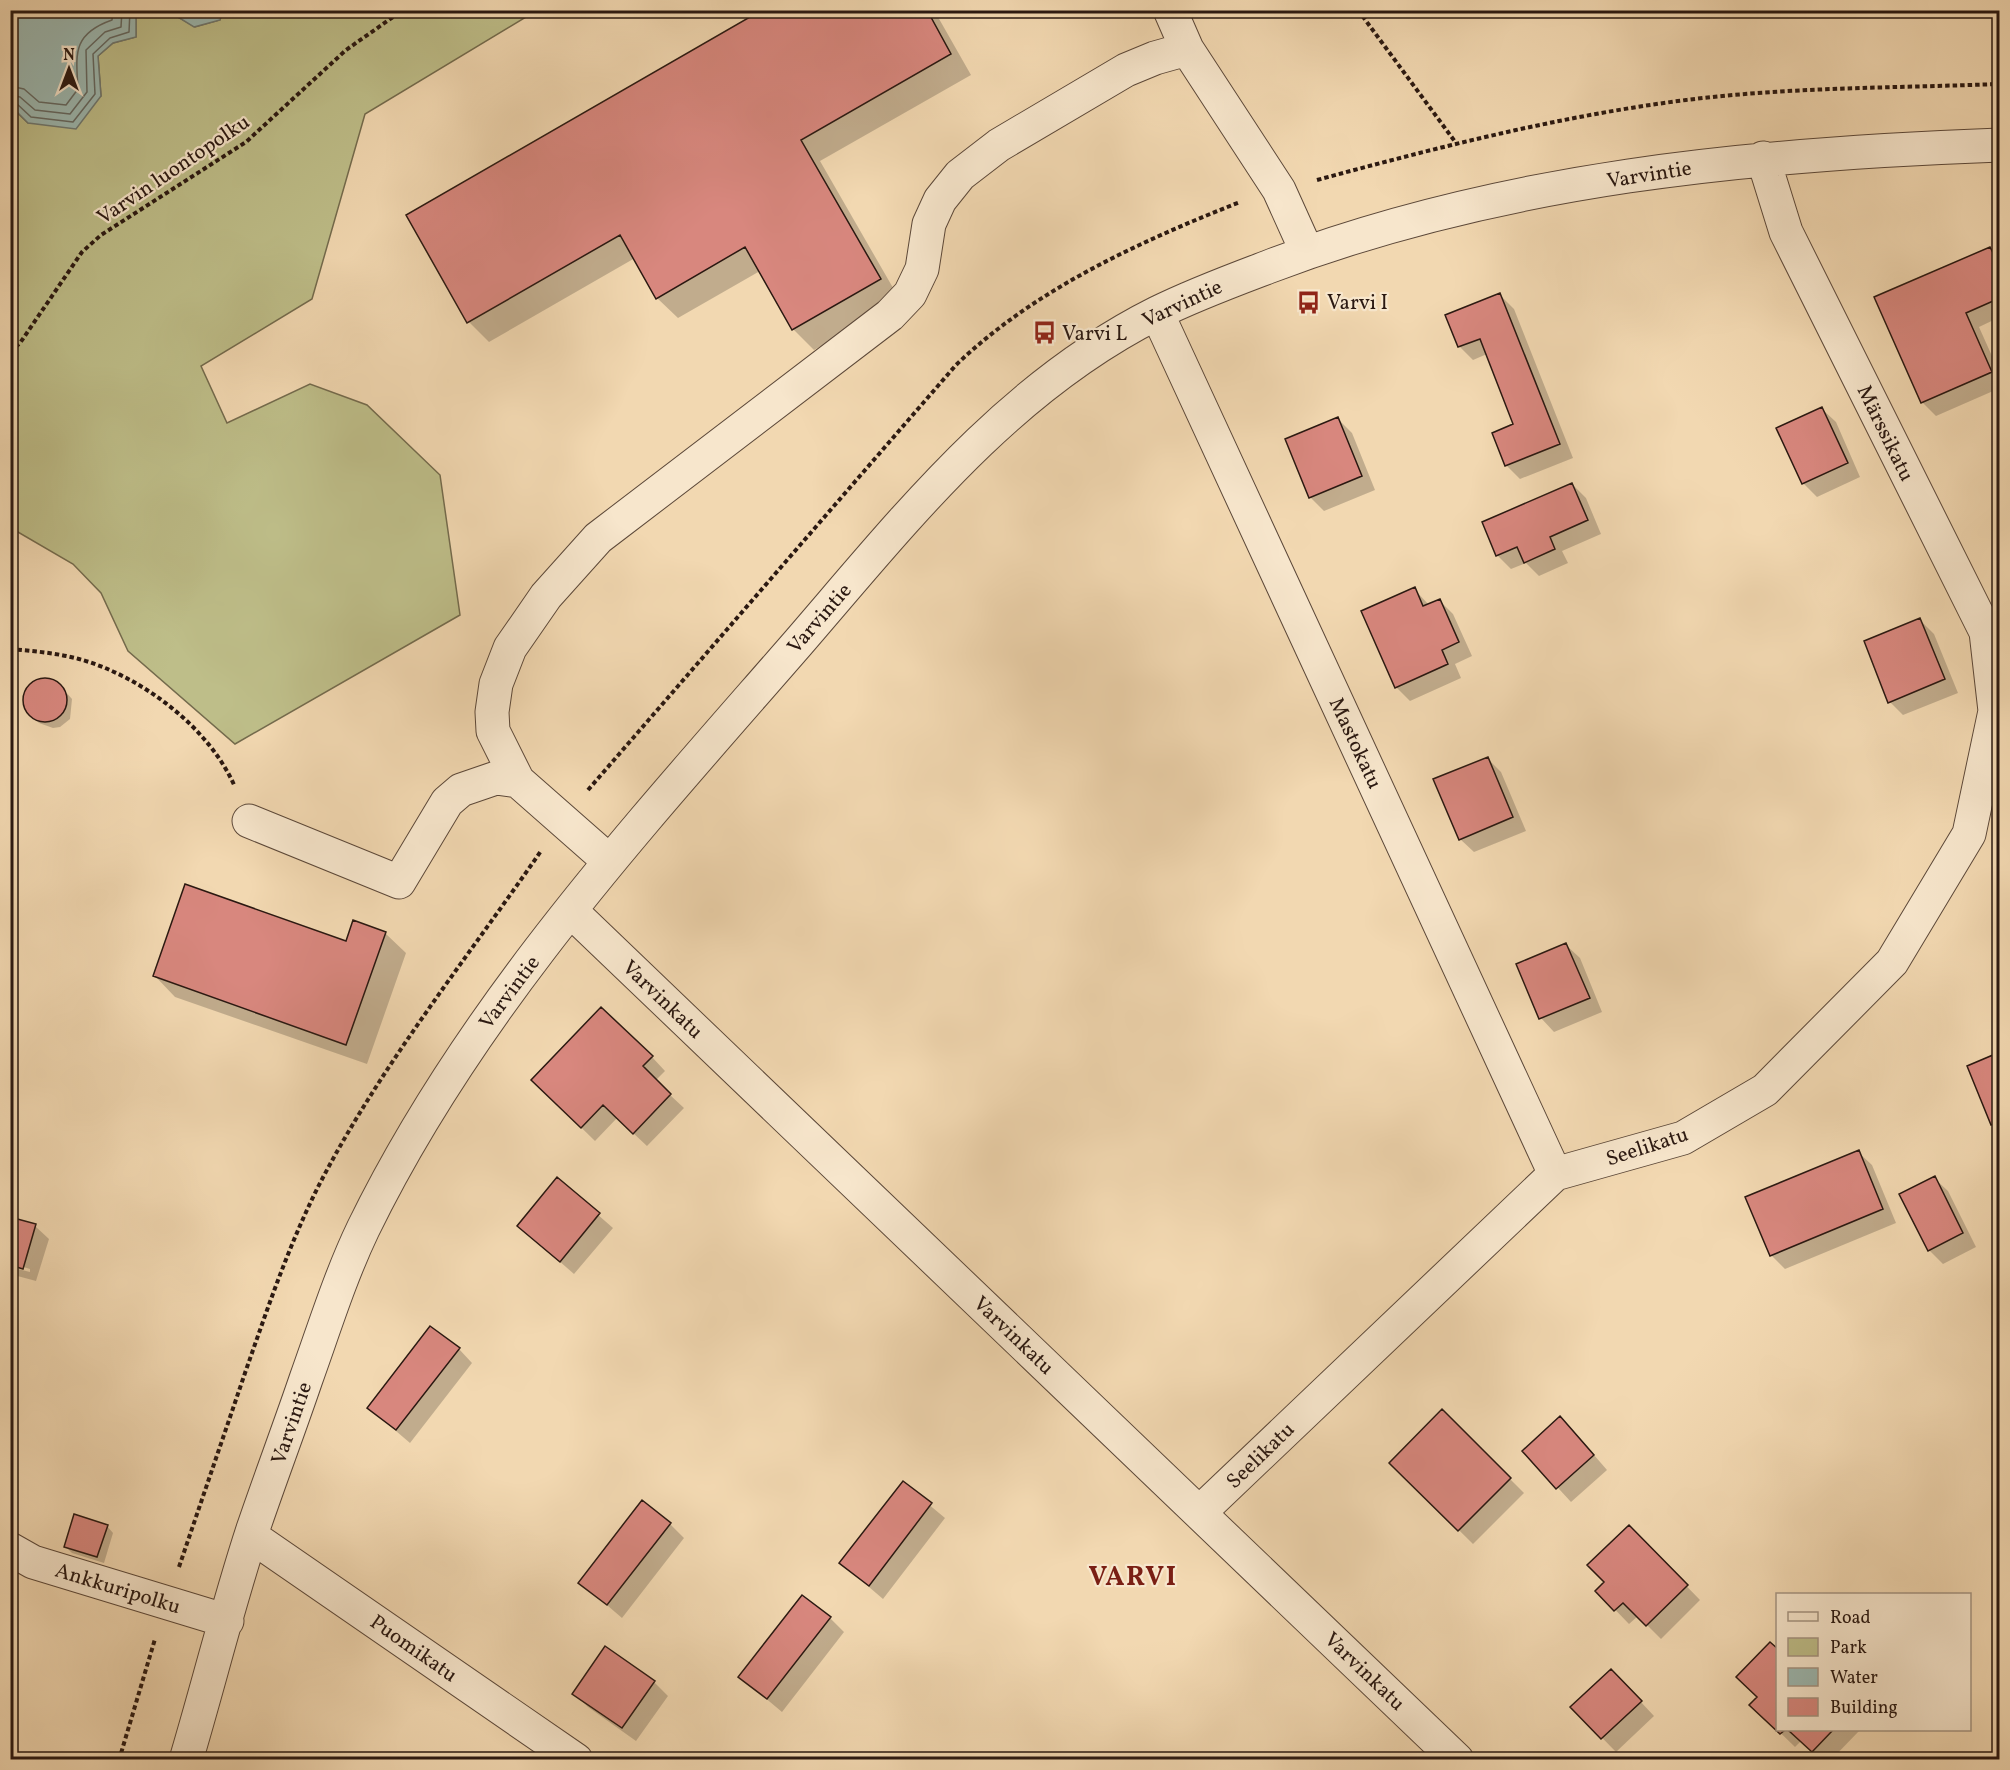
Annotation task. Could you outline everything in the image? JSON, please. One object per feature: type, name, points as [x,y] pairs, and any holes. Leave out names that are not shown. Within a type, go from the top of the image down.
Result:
[{"type":"street","points":[[1170,10],[1187,49],[1279,190],[1307,252]]},
{"type":"street","points":[[609,861],[518,780],[493,731],[492,712],[496,684],[510,648],[546,596],[598,538],[890,315],[910,294],[922,269],[929,224],[940,200],[960,175],[999,145],[1126,70],[1155,58],[1187,49]]},
{"type":"street","name":"Varvintie","points":[[186,1760],[251,1536],[359,1237],[397,1163],[447,1076],[609,861],[934,486],[1027,396],[1106,341],[1157,313],[1307,252],[1416,218],[1476,204],[1642,173],[1763,158],[1860,150],[2000,145]]},
{"type":"street","name":"Märssikatu","points":[[1763,158],[1786,232],[1986,632],[1995,711]]},
{"type":"street","name":"Mastokatu","points":[[1157,313],[1555,1174]]},
{"type":"street","name":"Seelikatu","points":[[1200,1512],[1555,1174],[1683,1138],[1765,1090],[1892,962],[1969,834],[1995,711]]},
{"type":"street","points":[[249,821],[399,882],[447,802],[461,790],[496,778],[518,780]]},
{"type":"street","name":"Varvinkatu","points":[[571,911],[1457,1760]]},
{"type":"street","name":"Puomikatu","points":[[251,1536],[576,1760]]},
{"type":"street","name":"Ankkuripolku","points":[[10,1549],[33,1562],[227,1621]]},
{"type":"path","name":"Varvin luontopolku","points":[[10,352],[20,343],[82,252],[101,235],[246,142],[346,50],[403,10]]},
{"type":"path","points":[[1358,10],[1456,143]]},
{"type":"path","points":[[119,1760],[166,1604],[268,1305],[289,1249],[350,1128],[410,1037],[563,819],[956,365],[984,339],[1017,313],[1066,284],[1177,227],[1279,190],[1456,143],[1554,121],[1687,100],[1796,91],[2000,84]]},
{"type":"path","points":[[10,649],[79,659],[110,670],[180,715],[208,745],[230,777],[249,821]]},
{"type":"green space","points":[[223,10],[536,11],[365,114],[312,299],[201,366],[227,423],[310,384],[367,405],[440,475],[460,615],[235,744],[128,651],[101,593],[73,564],[11,528],[10,106],[28,123],[101,96],[98,56],[113,43],[136,37],[136,11],[168,11],[195,27],[220,20]]},
{"type":"water","points":[[10,11],[136,11],[136,37],[113,43],[98,56],[101,96],[76,129],[28,123],[11,106]]},
{"type":"water","points":[[168,11],[223,11],[220,20],[194,27]]},
{"type":"building","points":[[762,10],[927,10],[951,54],[801,140],[881,279],[792,330],[745,247],[656,299],[620,235],[467,323],[406,215]]},
{"type":"building","points":[[1990,247],[2000,267],[2000,298],[1966,313],[1992,372],[1921,403],[1874,297]]},
{"type":"building","points":[[1500,293],[1560,444],[1505,466],[1492,433],[1513,424],[1480,339],[1458,347],[1445,315]]},
{"type":"building","points":[[1822,407],[1848,463],[1802,484],[1776,428]]},
{"type":"building","points":[[1338,417],[1362,476],[1309,498],[1285,439]]},
{"type":"building","points":[[1572,483],[1588,520],[1550,537],[1555,549],[1524,563],[1517,547],[1496,556],[1482,522]]},
{"type":"building","points":[[1415,587],[1423,606],[1440,599],[1459,642],[1442,650],[1448,664],[1395,688],[1361,611]]},
{"type":"building","points":[[1920,618],[1945,679],[1888,703],[1864,641]]},
{"type":"building","points":[[45,678],[54,679],[61,684],[66,691],[66,709],[61,716],[54,721],[45,722],[36,721],[29,716],[24,709],[23,700],[24,691],[29,684],[36,679]]},
{"type":"building","points":[[1488,757],[1513,817],[1459,840],[1433,779]]},
{"type":"building","points":[[185,884],[346,941],[353,920],[386,932],[346,1045],[153,976]]},
{"type":"building","points":[[1566,943],[1590,998],[1539,1019],[1516,964]]},
{"type":"building","points":[[601,1007],[653,1056],[643,1066],[671,1094],[633,1134],[603,1105],[581,1128],[531,1080]]},
{"type":"building","points":[[2000,1052],[2000,1121],[1991,1125],[1967,1066]]},
{"type":"building","points":[[1859,1150],[1883,1209],[1770,1256],[1745,1197]]},
{"type":"building","points":[[1935,1176],[1963,1233],[1928,1251],[1899,1194]]},
{"type":"building","points":[[557,1177],[600,1213],[560,1262],[517,1226]]},
{"type":"building","points":[[10,1217],[36,1224],[23,1269],[10,1265]]},
{"type":"building","points":[[430,1326],[460,1348],[396,1430],[367,1408]]},
{"type":"building","points":[[1442,1409],[1511,1478],[1458,1531],[1389,1463]]},
{"type":"building","points":[[1560,1416],[1594,1455],[1556,1489],[1522,1451]]},
{"type":"building","points":[[903,1481],[932,1503],[869,1586],[839,1563]]},
{"type":"building","points":[[642,1500],[671,1523],[607,1605],[578,1583]]},
{"type":"building","points":[[74,1514],[108,1525],[97,1557],[64,1547]]},
{"type":"building","points":[[1629,1525],[1688,1585],[1646,1626],[1623,1603],[1614,1611],[1595,1591],[1604,1582],[1587,1565]]},
{"type":"building","points":[[802,1595],[831,1617],[767,1699],[738,1677]]},
{"type":"building","points":[[1770,1642],[1776,1647],[1776,1730],[1749,1705],[1757,1697],[1736,1677]]},
{"type":"building","points":[[605,1646],[655,1681],[622,1728],[572,1694]]},
{"type":"building","points":[[1611,1669],[1642,1701],[1601,1739],[1570,1707]]},
{"type":"building","points":[[1789,1731],[1832,1731],[1812,1752]]},
{"type":"place","name":"Varvi I","points":[[1309,302]]},
{"type":"place","name":"Varvi L","points":[[1044,333]]},
{"type":"district","name":"VARVI","points":[[1133,1576]]}]
